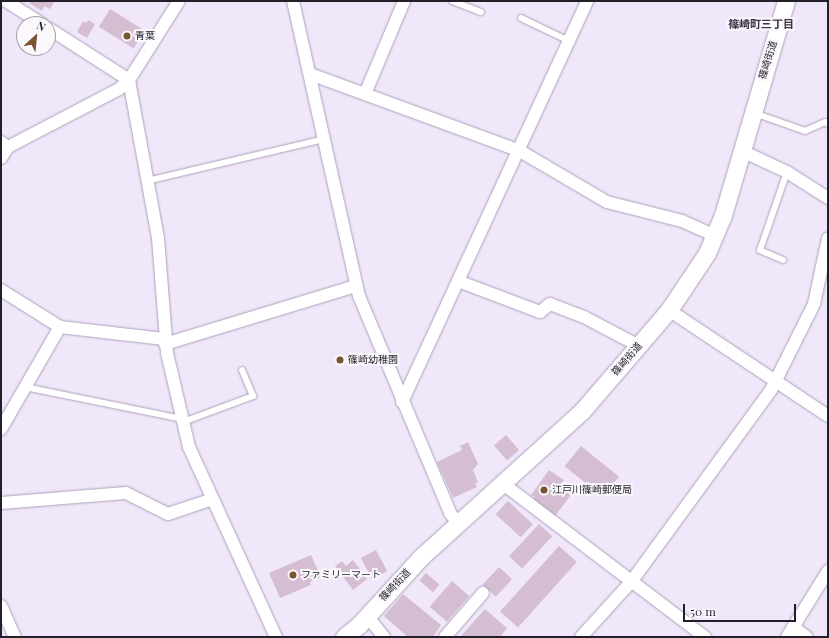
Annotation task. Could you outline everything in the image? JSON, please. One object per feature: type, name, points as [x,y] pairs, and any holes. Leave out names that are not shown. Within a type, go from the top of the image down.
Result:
[{"type":"street","points":[[6,1],[29,16]]},
{"type":"street","points":[[1,158],[5,145],[119,89],[129,80],[179,1]]},
{"type":"street","points":[[293,1],[356,286],[402,402],[450,513],[458,523]]},
{"type":"street","points":[[365,94],[404,1]]},
{"type":"street","points":[[402,402],[520,151],[587,1]]},
{"type":"street","name":"篠崎街道","points":[[344,637],[367,616],[420,557],[582,412],[669,310],[707,253],[715,236],[742,151],[752,112],[786,1]]},
{"type":"street","points":[[56,33],[129,80],[146,181],[158,238],[165,341],[189,447],[276,637]]},
{"type":"street","points":[[310,74],[520,151],[607,202],[682,222],[715,236]]},
{"type":"street","points":[[742,151],[787,172],[828,198]]},
{"type":"street","points":[[581,637],[631,582],[776,381],[814,304],[828,238]]},
{"type":"street","points":[[458,281],[540,312],[550,304],[584,317],[639,346]]},
{"type":"street","points":[[1,290],[60,327],[165,341],[356,286]]},
{"type":"street","points":[[669,310],[828,416]]},
{"type":"street","points":[[1,429],[60,327]]},
{"type":"street","points":[[502,483],[704,637]]},
{"type":"street","points":[[1,503],[126,493],[168,514],[213,499]]},
{"type":"street","points":[[807,637],[790,632],[828,571]]},
{"type":"street","points":[[445,637],[483,594]]},
{"type":"street","points":[[2,612],[15,637]]},
{"type":"street","points":[[367,616],[384,637]]},
{"type":"lane","points":[[452,1],[481,12]]},
{"type":"lane","points":[[521,18],[569,41]]},
{"type":"lane","points":[[752,112],[805,131],[825,122],[828,124]]},
{"type":"lane","points":[[146,181],[324,139]]},
{"type":"lane","points":[[783,260],[760,250],[787,172]]},
{"type":"lane","points":[[25,387],[183,420],[253,396],[242,370]]},
{"type":"building","points":[[31,1],[55,1],[50,9],[44,6],[42,11],[29,3]]},
{"type":"building","points":[[110,9],[145,31],[134,49],[99,27]]},
{"type":"building","points":[[88,20],[95,24],[87,38],[77,32],[83,21],[86,23]]},
{"type":"building","points":[[506,435],[519,450],[507,461],[494,445]]},
{"type":"building","points":[[468,442],[478,464],[473,470],[478,482],[475,483],[477,487],[453,498],[437,462],[462,450],[460,446]]},
{"type":"building","points":[[581,446],[619,477],[603,497],[565,466]]},
{"type":"building","points":[[549,470],[564,480],[561,484],[573,492],[555,516],[533,499],[535,497],[531,495]]},
{"type":"building","points":[[508,501],[533,524],[521,537],[496,514]]},
{"type":"building","points":[[539,524],[552,536],[522,568],[509,556]]},
{"type":"building","points":[[559,546],[577,562],[518,627],[500,611]]},
{"type":"building","points":[[376,550],[387,571],[372,579],[361,558]]},
{"type":"building","points":[[311,555],[321,577],[310,582],[311,585],[280,598],[269,573]]},
{"type":"building","points":[[353,560],[367,579],[353,590],[335,566],[342,561],[346,566]]},
{"type":"building","points":[[499,567],[512,579],[496,597],[483,585]]},
{"type":"building","points":[[426,573],[440,585],[433,592],[419,581]]},
{"type":"building","points":[[452,581],[469,596],[447,622],[430,607]]},
{"type":"building","points":[[403,594],[441,625],[433,637],[408,637],[384,616]]},
{"type":"building","points":[[485,609],[507,628],[500,637],[460,637]]},
{"type":"place","name":"青葉","points":[[127,36]]},
{"type":"place","name":"篠崎幼稚園","points":[[340,360]]},
{"type":"place","name":"江戸川篠崎郵便局","points":[[544,490]]},
{"type":"place","name":"ファミリーマート","points":[[293,575]]},
{"type":"district","name":"篠崎町三丁目","points":[[761,24]]}]
